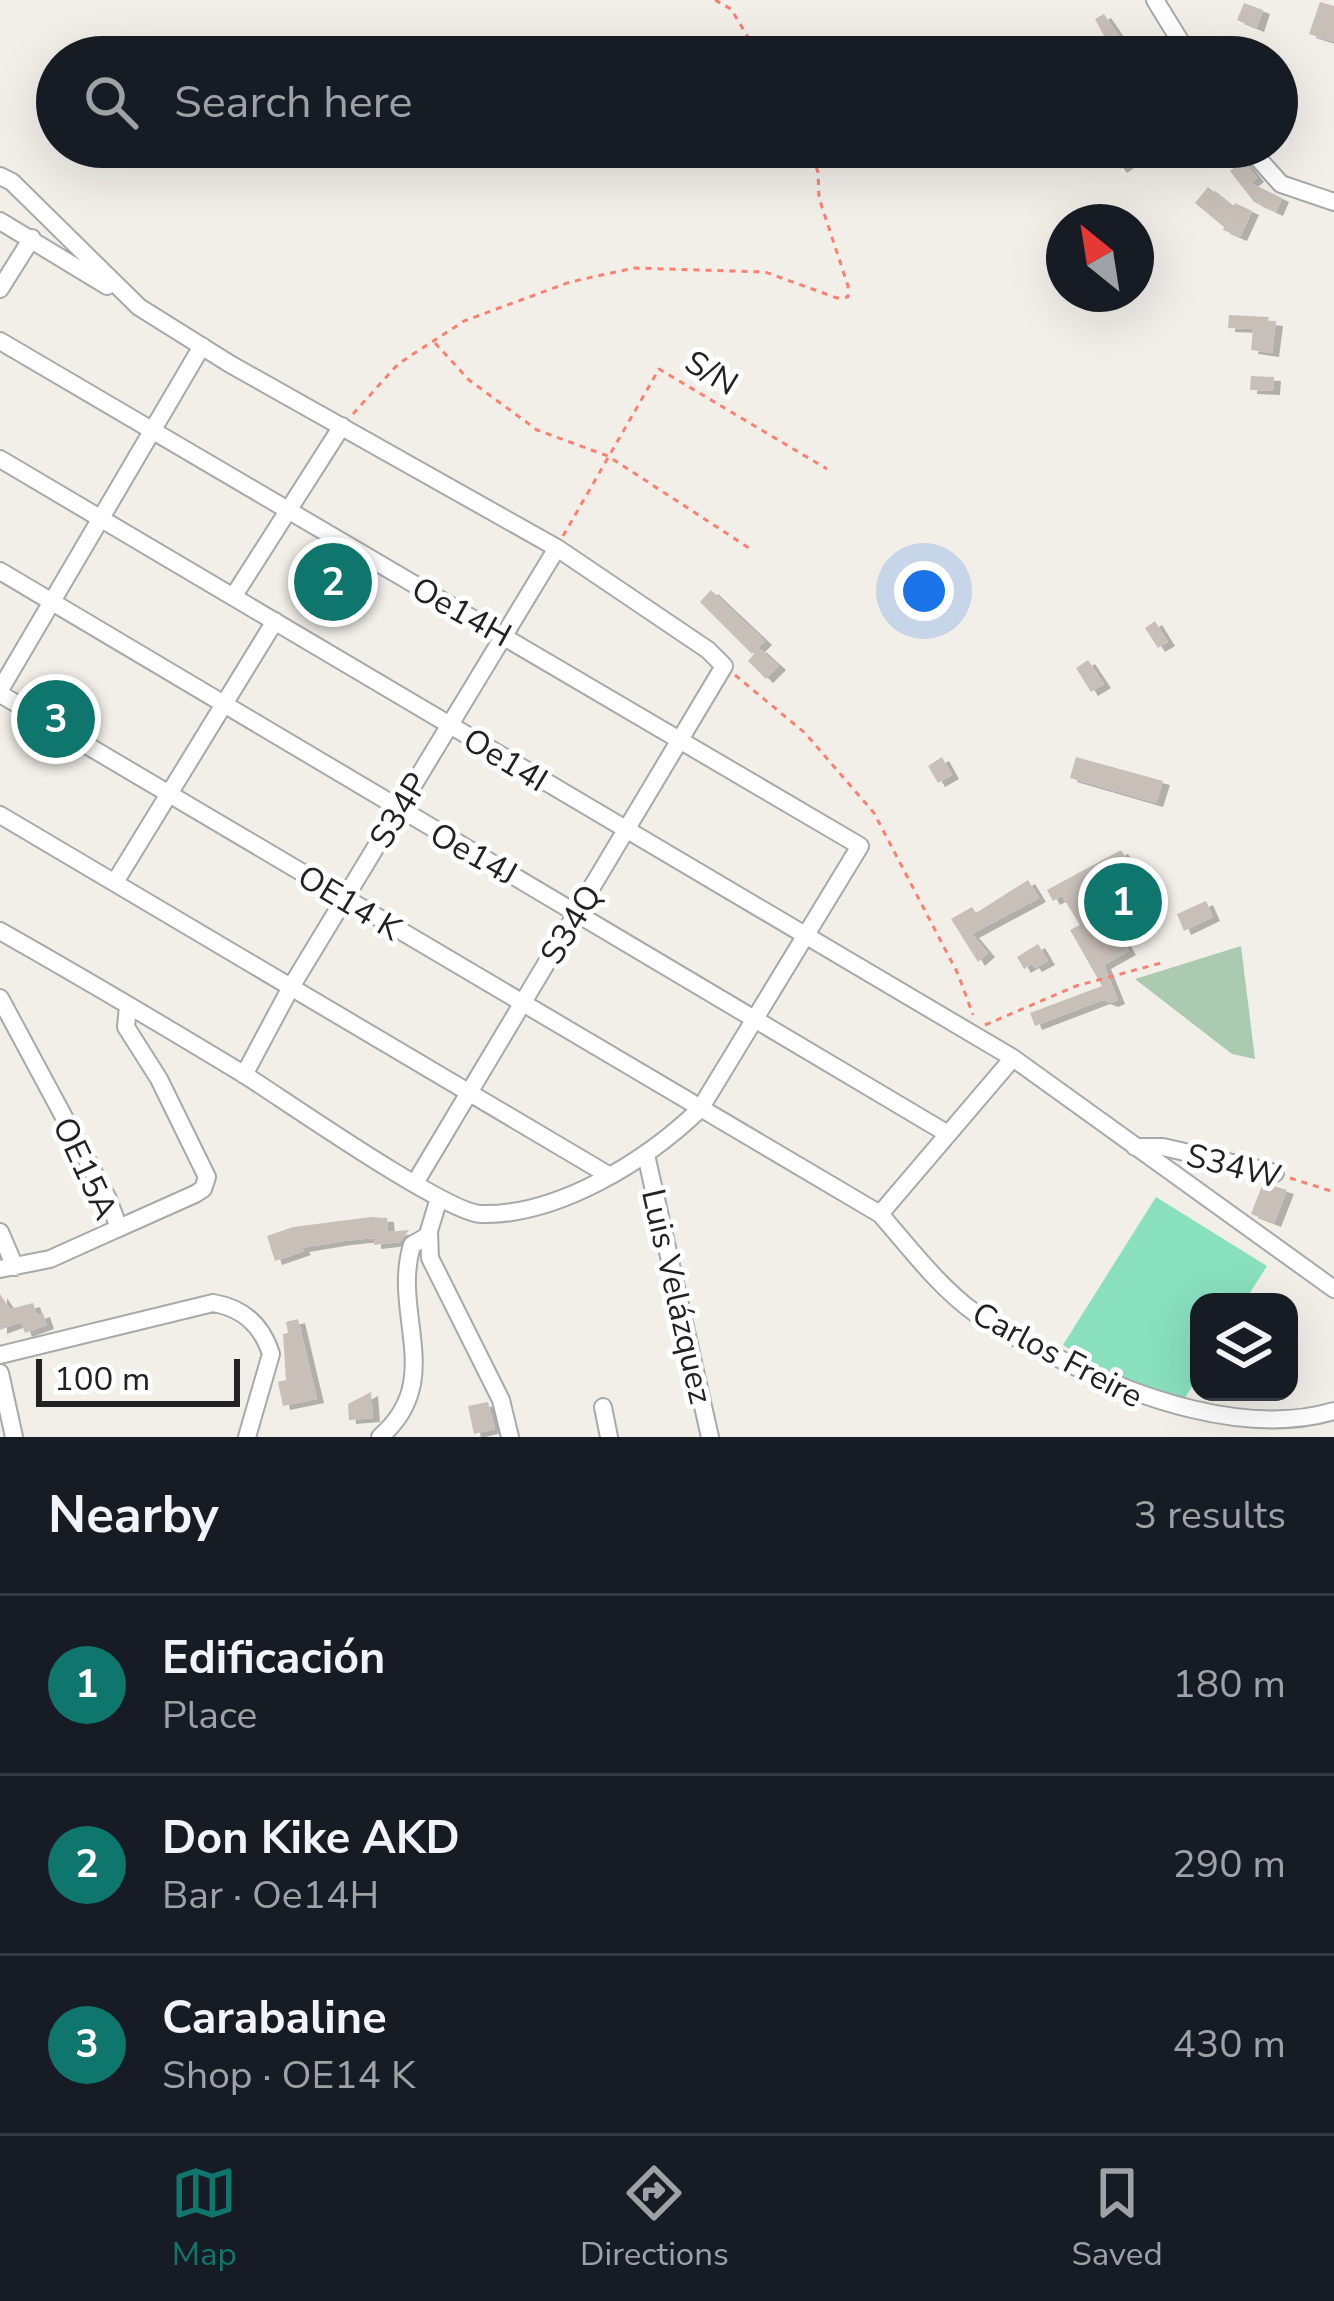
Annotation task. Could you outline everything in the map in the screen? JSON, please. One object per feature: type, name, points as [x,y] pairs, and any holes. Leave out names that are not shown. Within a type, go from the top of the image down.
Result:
[{"type":"street","points":[[1155,0],[1177,36]]},
{"type":"street","points":[[1267,168],[1281,184],[1334,202]]},
{"type":"street","points":[[0,176],[12,182],[139,307]]},
{"type":"street","points":[[0,221],[202,346],[557,548],[708,650],[724,666]]},
{"type":"street","points":[[0,289],[32,238]]},
{"type":"street","name":"Oe14H","points":[[0,341],[860,846],[806,936]]},
{"type":"street","points":[[0,692],[202,346]]},
{"type":"street","points":[[233,597],[342,426]]},
{"type":"street","name":"Oe14I","points":[[0,459],[1013,1058],[1334,1289]]},
{"type":"street","name":"S34P","points":[[244,1075],[290,987],[557,548]]},
{"type":"street","name":"Oe14J","points":[[0,571],[948,1134]]},
{"type":"street","points":[[115,882],[275,621]]},
{"type":"street","name":"S34Q","points":[[416,1183],[724,666]]},
{"type":"street","name":"OE14 K","points":[[0,692],[700,1109]]},
{"type":"street","points":[[0,814],[610,1176]]},
{"type":"street","points":[[0,932],[244,1075],[439,1198],[476,1214],[546,1202],[610,1176],[646,1155],[700,1109],[806,936]]},
{"type":"street","name":"OE15A","points":[[0,998],[119,1228],[74,1251],[7,1268]]},
{"type":"street","points":[[119,1228],[195,1194],[203,1189],[207,1177],[159,1079],[126,1027],[128,1006]]},
{"type":"street","points":[[880,1214],[1013,1058]]},
{"type":"street","name":"Carlos Freire","points":[[700,1109],[880,1214],[949,1292],[979,1317],[1154,1405],[1209,1422],[1287,1433],[1334,1411]]},
{"type":"street","name":"S34W","points":[[1132,1147],[1163,1148],[1275,1173]]},
{"type":"street","name":"Luis Velázquez","points":[[646,1155],[710,1437]]},
{"type":"street","points":[[439,1198],[429,1235],[430,1258],[501,1400],[510,1437]]},
{"type":"street","points":[[0,1232],[7,1268]]},
{"type":"street","points":[[380,1437],[403,1414],[412,1395],[415,1373],[407,1268],[412,1245],[429,1235]]},
{"type":"street","points":[[0,1355],[213,1303],[225,1305],[255,1323],[271,1354],[247,1437]]},
{"type":"street","points":[[0,1373],[14,1437]]},
{"type":"street","points":[[603,1407],[609,1437]]},
{"type":"street","points":[[1197,1437],[1209,1422]]},
{"type":"path","points":[[715,0],[731,10],[747,36]]},
{"type":"path","points":[[342,426],[398,364],[464,321],[570,282],[634,268],[765,272],[837,298],[848,297],[819,198],[817,168]]},
{"type":"path","points":[[433,341],[469,380],[537,430],[608,456],[752,550]]},
{"type":"path","name":"S/N","points":[[557,548],[659,369],[827,469]]},
{"type":"path","points":[[724,666],[806,733],[874,813],[958,974],[978,1029],[1076,986],[1161,963]]},
{"type":"path","name":"S34W","points":[[1275,1173],[1334,1192]]},
{"type":"green space","points":[[1241,946],[1255,1059],[1232,1054],[1135,979]]},
{"type":"green space","points":[[1156,1197],[1267,1266],[1250,1293],[1190,1293],[1190,1390],[1175,1414],[1063,1345]]},
{"type":"building","points":[[1320,2],[1334,6],[1334,42],[1309,34]]},
{"type":"building","points":[[1244,3],[1263,10],[1257,28],[1237,20]]},
{"type":"building","points":[[1104,14],[1119,36],[1104,36],[1095,19]]},
{"type":"building","points":[[1249,168],[1257,178],[1251,183],[1282,198],[1276,212],[1254,202],[1230,171]]},
{"type":"building","points":[[1208,187],[1233,207],[1235,203],[1252,211],[1240,237],[1223,230],[1195,203]]},
{"type":"building","points":[[1229,315],[1269,317],[1268,321],[1276,322],[1272,353],[1251,350],[1253,329],[1228,328]]},
{"type":"building","points":[[1251,376],[1274,377],[1273,391],[1250,390]]},
{"type":"building","points":[[711,590],[765,641],[752,654],[700,602]]},
{"type":"building","points":[[1155,621],[1168,642],[1158,648],[1145,628]]},
{"type":"building","points":[[759,648],[779,666],[766,679],[748,661]]},
{"type":"building","points":[[1088,660],[1104,684],[1091,692],[1076,668]]},
{"type":"building","points":[[942,757],[952,775],[938,783],[928,766]]},
{"type":"building","points":[[1076,757],[1163,781],[1156,803],[1070,778]]},
{"type":"building","points":[[1121,850],[1128,861],[1108,873],[1119,892],[1131,886],[1141,903],[1111,920],[1129,951],[1104,965],[1118,1000],[1103,1000],[1035,1026],[1030,1013],[1102,986],[1070,930],[1080,925],[1062,896],[1053,901],[1047,890]]},
{"type":"building","points":[[1028,880],[1039,898],[972,934],[988,953],[978,962],[951,919],[972,907],[976,913]]},
{"type":"building","points":[[1206,901],[1213,917],[1184,931],[1177,914]]},
{"type":"building","points":[[1038,944],[1048,961],[1024,969],[1017,957]]},
{"type":"building","points":[[1263,1183],[1287,1190],[1274,1223],[1251,1214]]},
{"type":"building","points":[[387,1218],[388,1232],[409,1230],[400,1242],[344,1241],[302,1248],[304,1251],[275,1261],[267,1236],[293,1227]]},
{"type":"building","points":[[0,1294],[10,1309],[33,1303],[47,1325],[25,1333],[21,1322],[0,1330]]},
{"type":"building","points":[[298,1319],[317,1399],[283,1406],[278,1382],[286,1380],[283,1334],[288,1333],[286,1322]]},
{"type":"building","points":[[371,1392],[373,1418],[349,1420],[348,1404]]},
{"type":"building","points":[[488,1402],[495,1429],[474,1434],[468,1406]]},
{"type":"place","name":"Don Kike AKD","points":[[333,582]]},
{"type":"place","name":"Carabaline","points":[[56,719]]},
{"type":"place","name":"Edificación","points":[[1123,902]]}]
